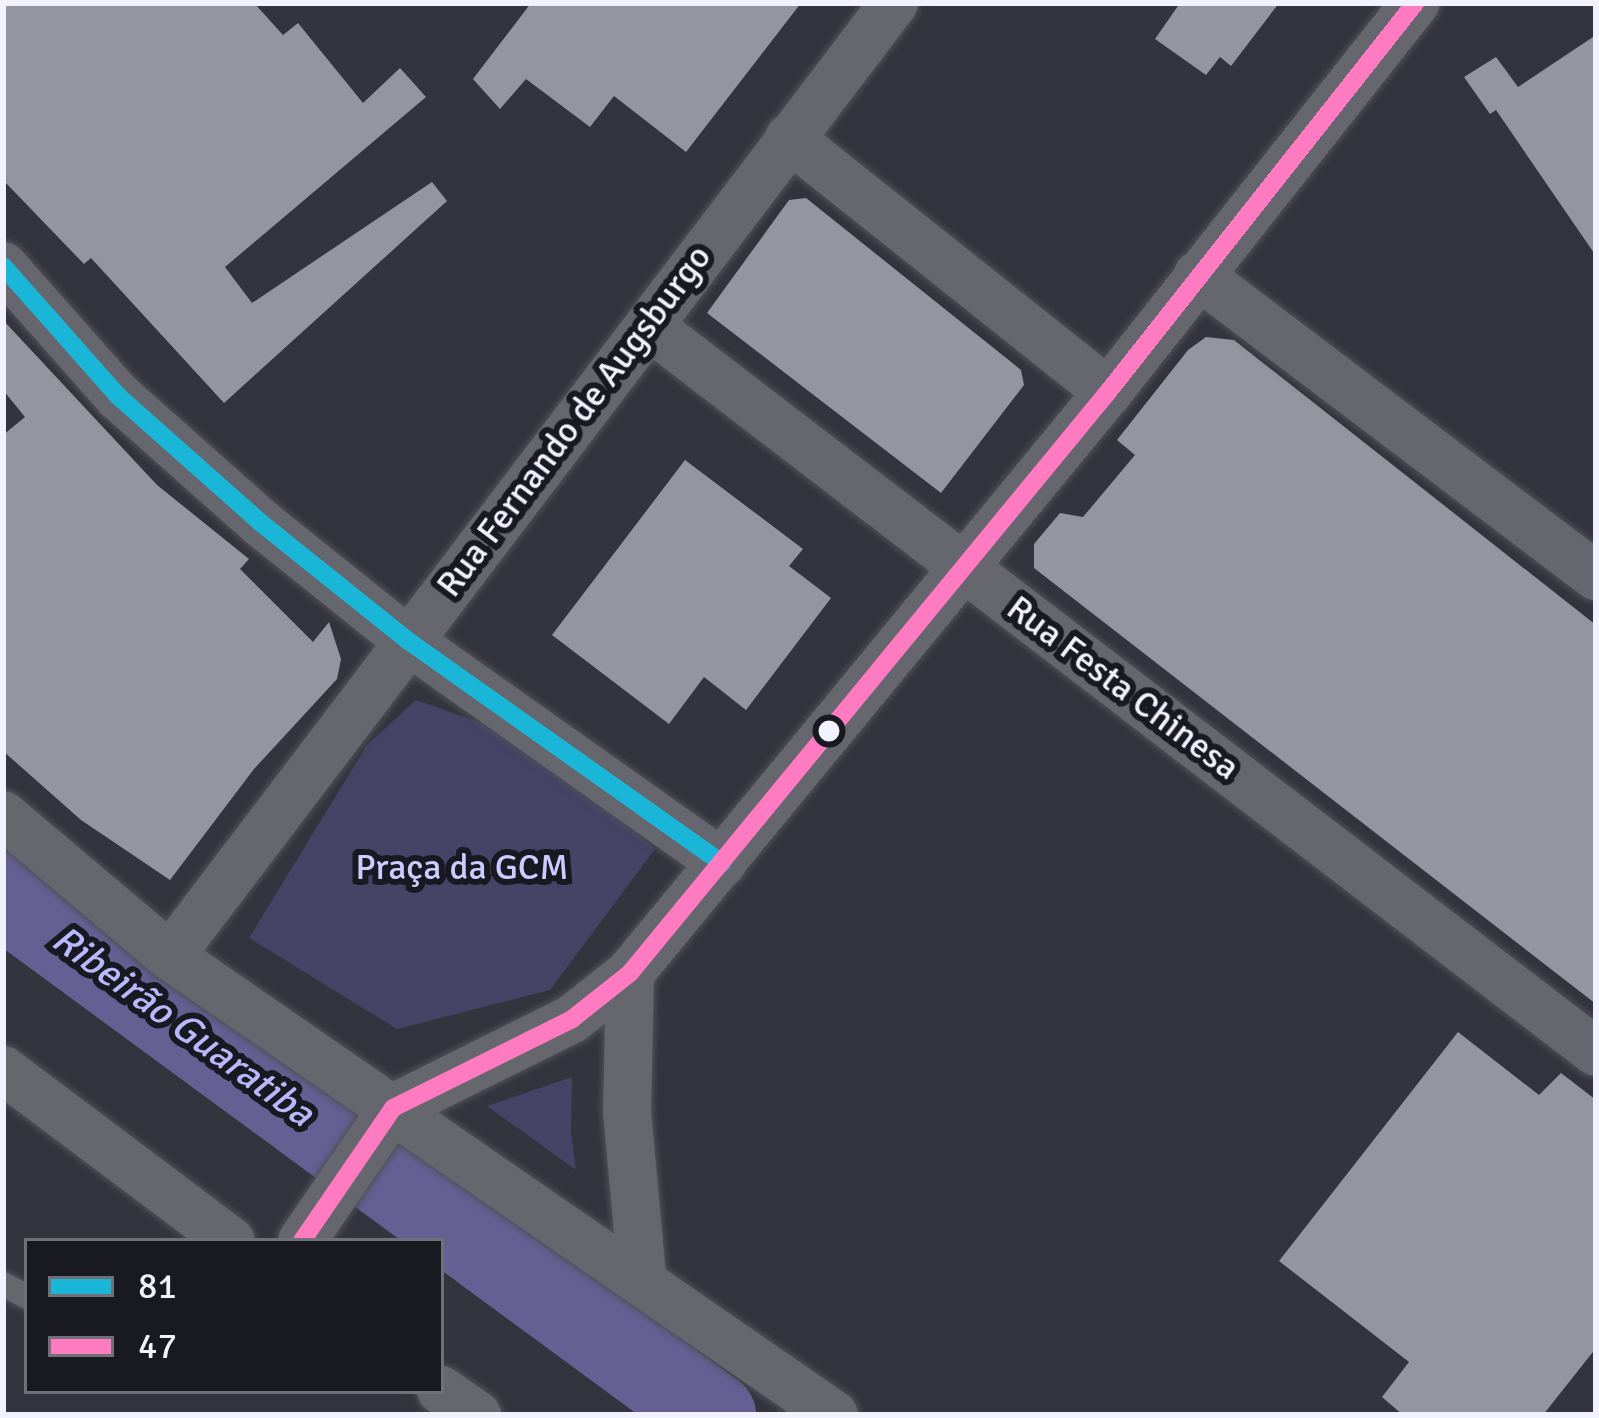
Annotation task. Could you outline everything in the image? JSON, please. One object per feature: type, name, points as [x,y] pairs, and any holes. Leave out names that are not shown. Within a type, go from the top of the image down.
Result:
[{"type":"street","name":"Rua Fernando de Augsburgo","points":[[170,956],[894,3]]},
{"type":"street","points":[[305,1237],[393,1108],[554,1029],[630,973],[1108,392],[1415,3]]},
{"type":"street","points":[[789,138],[1108,392]]},
{"type":"street","points":[[3,266],[118,396],[407,640],[722,863]]},
{"type":"street","points":[[1198,275],[1596,576]]},
{"type":"street","name":"Rua Festa Chinesa","points":[[650,326],[1595,1050]]},
{"type":"street","points":[[3,815],[170,956],[642,1277],[834,1415]]},
{"type":"street","points":[[630,973],[627,1111],[642,1277]]},
{"type":"street","points":[[3,1070],[227,1238]]},
{"type":"street","points":[[444,1392],[477,1415]]},
{"type":"green space","name":"Praça da GCM","points":[[416,700],[525,738],[655,849],[550,990],[397,1029],[249,938],[367,745]]},
{"type":"green space","points":[[572,1077],[571,1132],[576,1170],[487,1106]]},
{"type":"building","points":[[3,3],[254,3],[283,35],[298,23],[363,103],[400,68],[426,97],[225,267],[252,303],[432,182],[447,201],[224,403],[91,258],[84,264],[3,180]]},
{"type":"building","points":[[531,3],[801,3],[686,152],[614,96],[590,127],[526,79],[500,109],[473,79]]},
{"type":"building","points":[[1180,3],[1279,3],[1231,66],[1220,57],[1206,75],[1155,39]]},
{"type":"building","points":[[1596,35],[1596,256],[1496,110],[1490,114],[1464,77],[1496,57],[1518,87]]},
{"type":"building","points":[[806,198],[1021,370],[1024,385],[941,493],[707,313],[789,200]]},
{"type":"building","points":[[3,320],[157,485],[249,559],[240,569],[313,642],[329,622],[341,659],[337,679],[254,769],[170,880],[81,820],[3,751],[3,435],[25,417],[3,390]]},
{"type":"building","points":[[1206,337],[1234,340],[1596,625],[1596,1004],[1034,568],[1034,544],[1060,513],[1083,517],[1135,455],[1117,440],[1188,350]]},
{"type":"building","points":[[685,460],[803,549],[789,566],[831,598],[746,710],[704,677],[669,724],[552,635]]},
{"type":"building","points":[[1458,1032],[1539,1095],[1561,1073],[1596,1100],[1596,1348],[1543,1415],[1403,1415],[1382,1397],[1409,1362],[1279,1261]]},
{"type":"waterway","name":"Ribeirão Guaratiba","points":[[3,894],[712,1415]]},
{"type":"transit line","name":"47","points":[[304,1238],[393,1108],[572,1019],[630,973],[1108,392],[1415,3]]},
{"type":"transit line","name":"81","points":[[3,266],[118,396],[261,523],[407,640],[722,863]]}]
